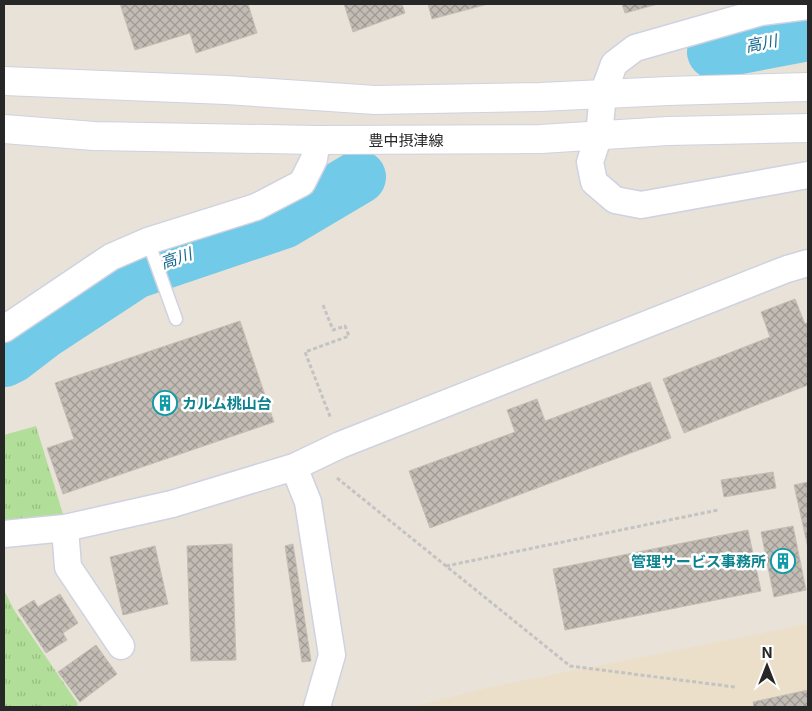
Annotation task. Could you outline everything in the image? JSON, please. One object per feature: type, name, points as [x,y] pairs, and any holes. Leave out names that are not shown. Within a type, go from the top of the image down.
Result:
[{"type":"main road","points":[[4,82],[226,90],[375,100],[540,97],[808,87]]},
{"type":"main road","name":"豊中摂津線","points":[[4,129],[94,136],[318,140],[541,140],[668,131],[808,128]]},
{"type":"street","points":[[808,6],[760,8],[713,14],[635,48],[614,64],[603,94],[599,135],[590,162],[594,182],[615,200],[641,205],[808,175]]},
{"type":"street","points":[[4,329],[111,258],[150,247],[256,207],[302,183],[314,159],[318,140]]},
{"type":"street","points":[[4,534],[65,528],[172,504],[294,467],[340,445],[808,263]]},
{"type":"street","points":[[294,467],[308,502],[332,654],[317,707]]},
{"type":"street","points":[[65,528],[68,567],[121,646]]},
{"type":"lane","points":[[150,247],[176,319]]},
{"type":"path","points":[[323,305],[333,330],[345,326],[349,336],[305,352],[330,418]]},
{"type":"path","points":[[334,476],[570,666],[735,687]]},
{"type":"path","points":[[445,566],[718,510]]},
{"type":"shaded area","points":[[808,624],[808,707],[411,707],[490,687]]},
{"type":"green space","points":[[36,426],[63,514],[4,522],[4,435]]},
{"type":"green space","points":[[4,590],[14,610],[78,704],[76,707],[4,707]]},
{"type":"building","points":[[120,4],[248,4],[257,33],[196,53],[190,33],[135,50]]},
{"type":"building","points":[[344,4],[402,4],[405,13],[353,32]]},
{"type":"building","points":[[428,4],[488,4],[432,19]]},
{"type":"building","points":[[622,4],[658,4],[625,13]]},
{"type":"building","points":[[795,299],[805,324],[808,322],[808,385],[684,433],[663,379],[770,337],[761,312]]},
{"type":"building","name":"カルム桃山台","points":[[240,321],[274,422],[63,494],[47,448],[74,439],[55,383]]},
{"type":"building","points":[[650,382],[671,438],[430,528],[409,471],[515,432],[507,410],[537,399],[545,421]]},
{"type":"building","points":[[773,472],[776,488],[724,497],[721,480]]},
{"type":"building","points":[[808,482],[808,548],[794,485]]},
{"type":"building","name":"管理サービス事務所","points":[[793,526],[806,590],[774,597],[761,532]]},
{"type":"building","points":[[748,530],[761,591],[565,630],[553,569]]},
{"type":"building","points":[[232,544],[236,660],[191,661],[187,546]]},
{"type":"building","points":[[293,544],[311,661],[302,662],[285,546]]},
{"type":"building","points":[[155,546],[168,604],[123,615],[110,557]]},
{"type":"building","points":[[60,594],[78,623],[63,633],[67,640],[46,653],[18,610],[34,600],[38,607]]},
{"type":"building","points":[[96,645],[117,674],[80,702],[58,672]]},
{"type":"building","points":[[808,690],[808,707],[754,707],[753,702]]},
{"type":"waterway","name":"高川","points":[[714,52],[808,34]]},
{"type":"waterway","name":"高川","points":[[4,360],[135,272],[283,222],[359,177]]},
{"type":"place","name":"カルム桃山台","points":[[165,403]]},
{"type":"place","name":"管理サービス事務所","points":[[783,561]]}]
